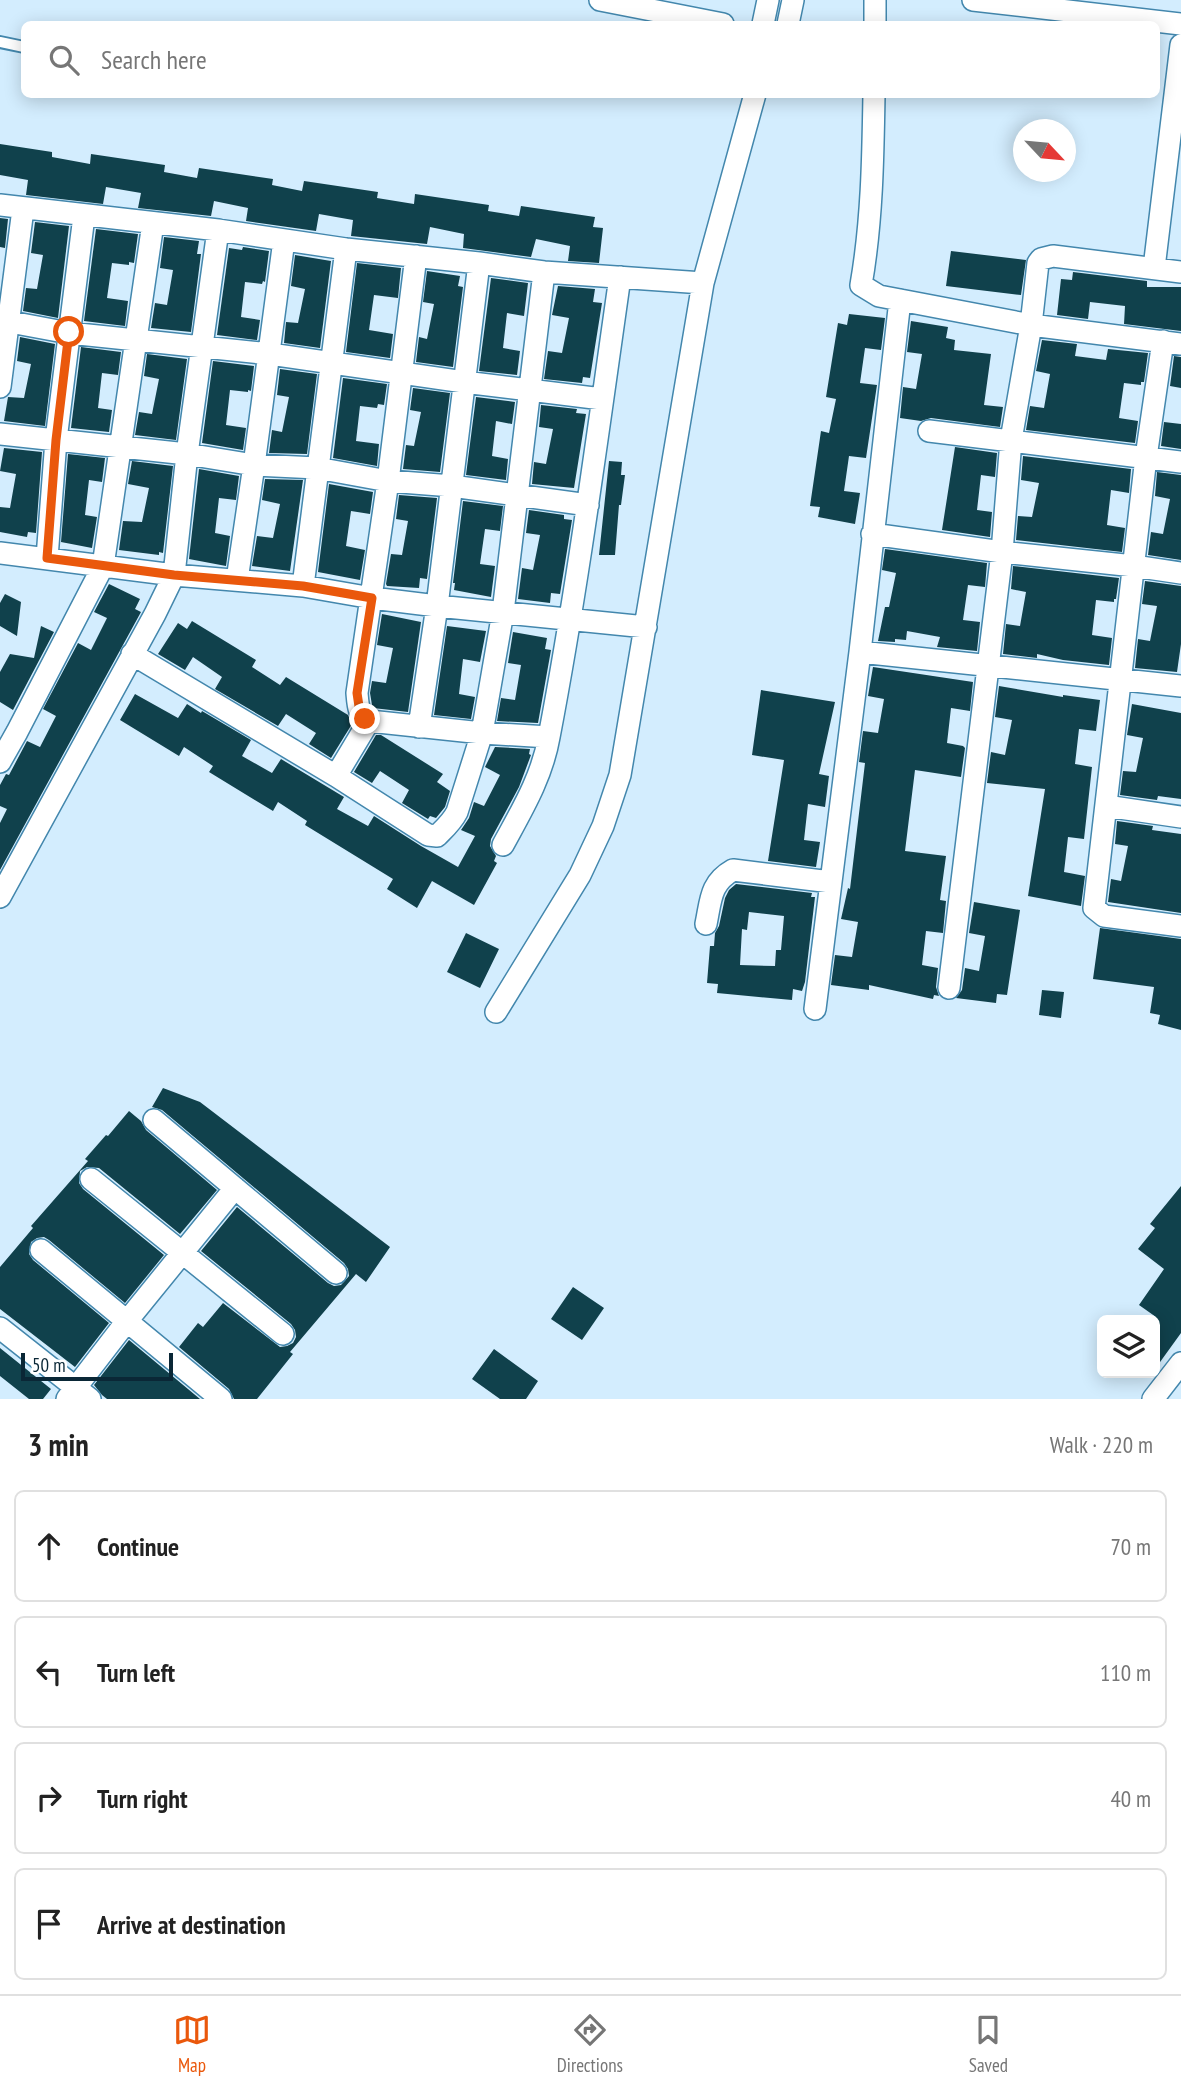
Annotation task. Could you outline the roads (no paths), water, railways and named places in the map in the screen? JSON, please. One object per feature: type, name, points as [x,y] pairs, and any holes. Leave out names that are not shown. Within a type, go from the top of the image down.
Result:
[{"type":"street","points":[[600,0],[708,21]]},
{"type":"street","points":[[764,21],[768,0]]},
{"type":"street","points":[[789,21],[793,0]]},
{"type":"street","points":[[875,0],[875,21]]},
{"type":"street","points":[[973,0],[1155,21]]},
{"type":"street","points":[[1160,22],[1181,24]]},
{"type":"street","points":[[1154,268],[1181,45]]},
{"type":"street","points":[[496,1012],[580,875],[603,826],[620,775],[703,283],[754,98]]},
{"type":"street","points":[[874,98],[873,163],[861,285],[878,296],[1031,325],[1172,343],[1146,457],[1094,908],[1104,916],[1181,926]]},
{"type":"street","points":[[0,205],[544,272],[703,283]]},
{"type":"street","points":[[0,387],[4,321],[23,209]]},
{"type":"street","points":[[47,558],[56,440],[84,216]]},
{"type":"street","points":[[0,762],[9,727],[103,566],[153,223]]},
{"type":"street","points":[[0,897],[174,575],[187,454],[218,230]]},
{"type":"street","points":[[237,580],[284,240]]},
{"type":"street","points":[[303,586],[346,249]]},
{"type":"street","points":[[416,256],[388,481],[357,693],[360,713],[369,721],[549,737]]},
{"type":"street","points":[[949,988],[1002,552],[1011,440],[1031,325],[1038,263],[1041,259],[1053,256],[1181,271]]},
{"type":"street","points":[[419,727],[437,606],[479,263]]},
{"type":"street","points":[[132,654],[336,776],[428,835],[437,836],[452,822],[457,812],[482,733],[503,612],[544,272]]},
{"type":"street","points":[[503,845],[544,764],[588,505],[620,277]]},
{"type":"street","points":[[815,1009],[860,652],[900,300]]},
{"type":"street","points":[[4,321],[69,332],[270,354],[602,399]]},
{"type":"street","points":[[929,431],[1181,462]]},
{"type":"street","points":[[0,434],[187,454],[254,465],[317,468],[388,481],[452,486],[588,505]]},
{"type":"street","points":[[872,534],[1181,573]]},
{"type":"street","points":[[0,553],[174,575],[303,586],[437,606],[646,627]]},
{"type":"street","points":[[860,652],[1181,686]]},
{"type":"street","points":[[336,776],[369,721]]},
{"type":"street","points":[[1105,806],[1181,817]]},
{"type":"street","points":[[706,924],[712,892],[724,876],[733,870],[831,882]]},
{"type":"street","points":[[154,1119],[336,1273]]},
{"type":"street","points":[[91,1179],[283,1334]]},
{"type":"street","points":[[0,1328],[78,1395],[127,1321],[235,1188]]},
{"type":"street","points":[[41,1250],[221,1399]]},
{"type":"street","points":[[1153,1399],[1181,1363]]},
{"type":"lane","points":[[0,42],[21,46]]}]
